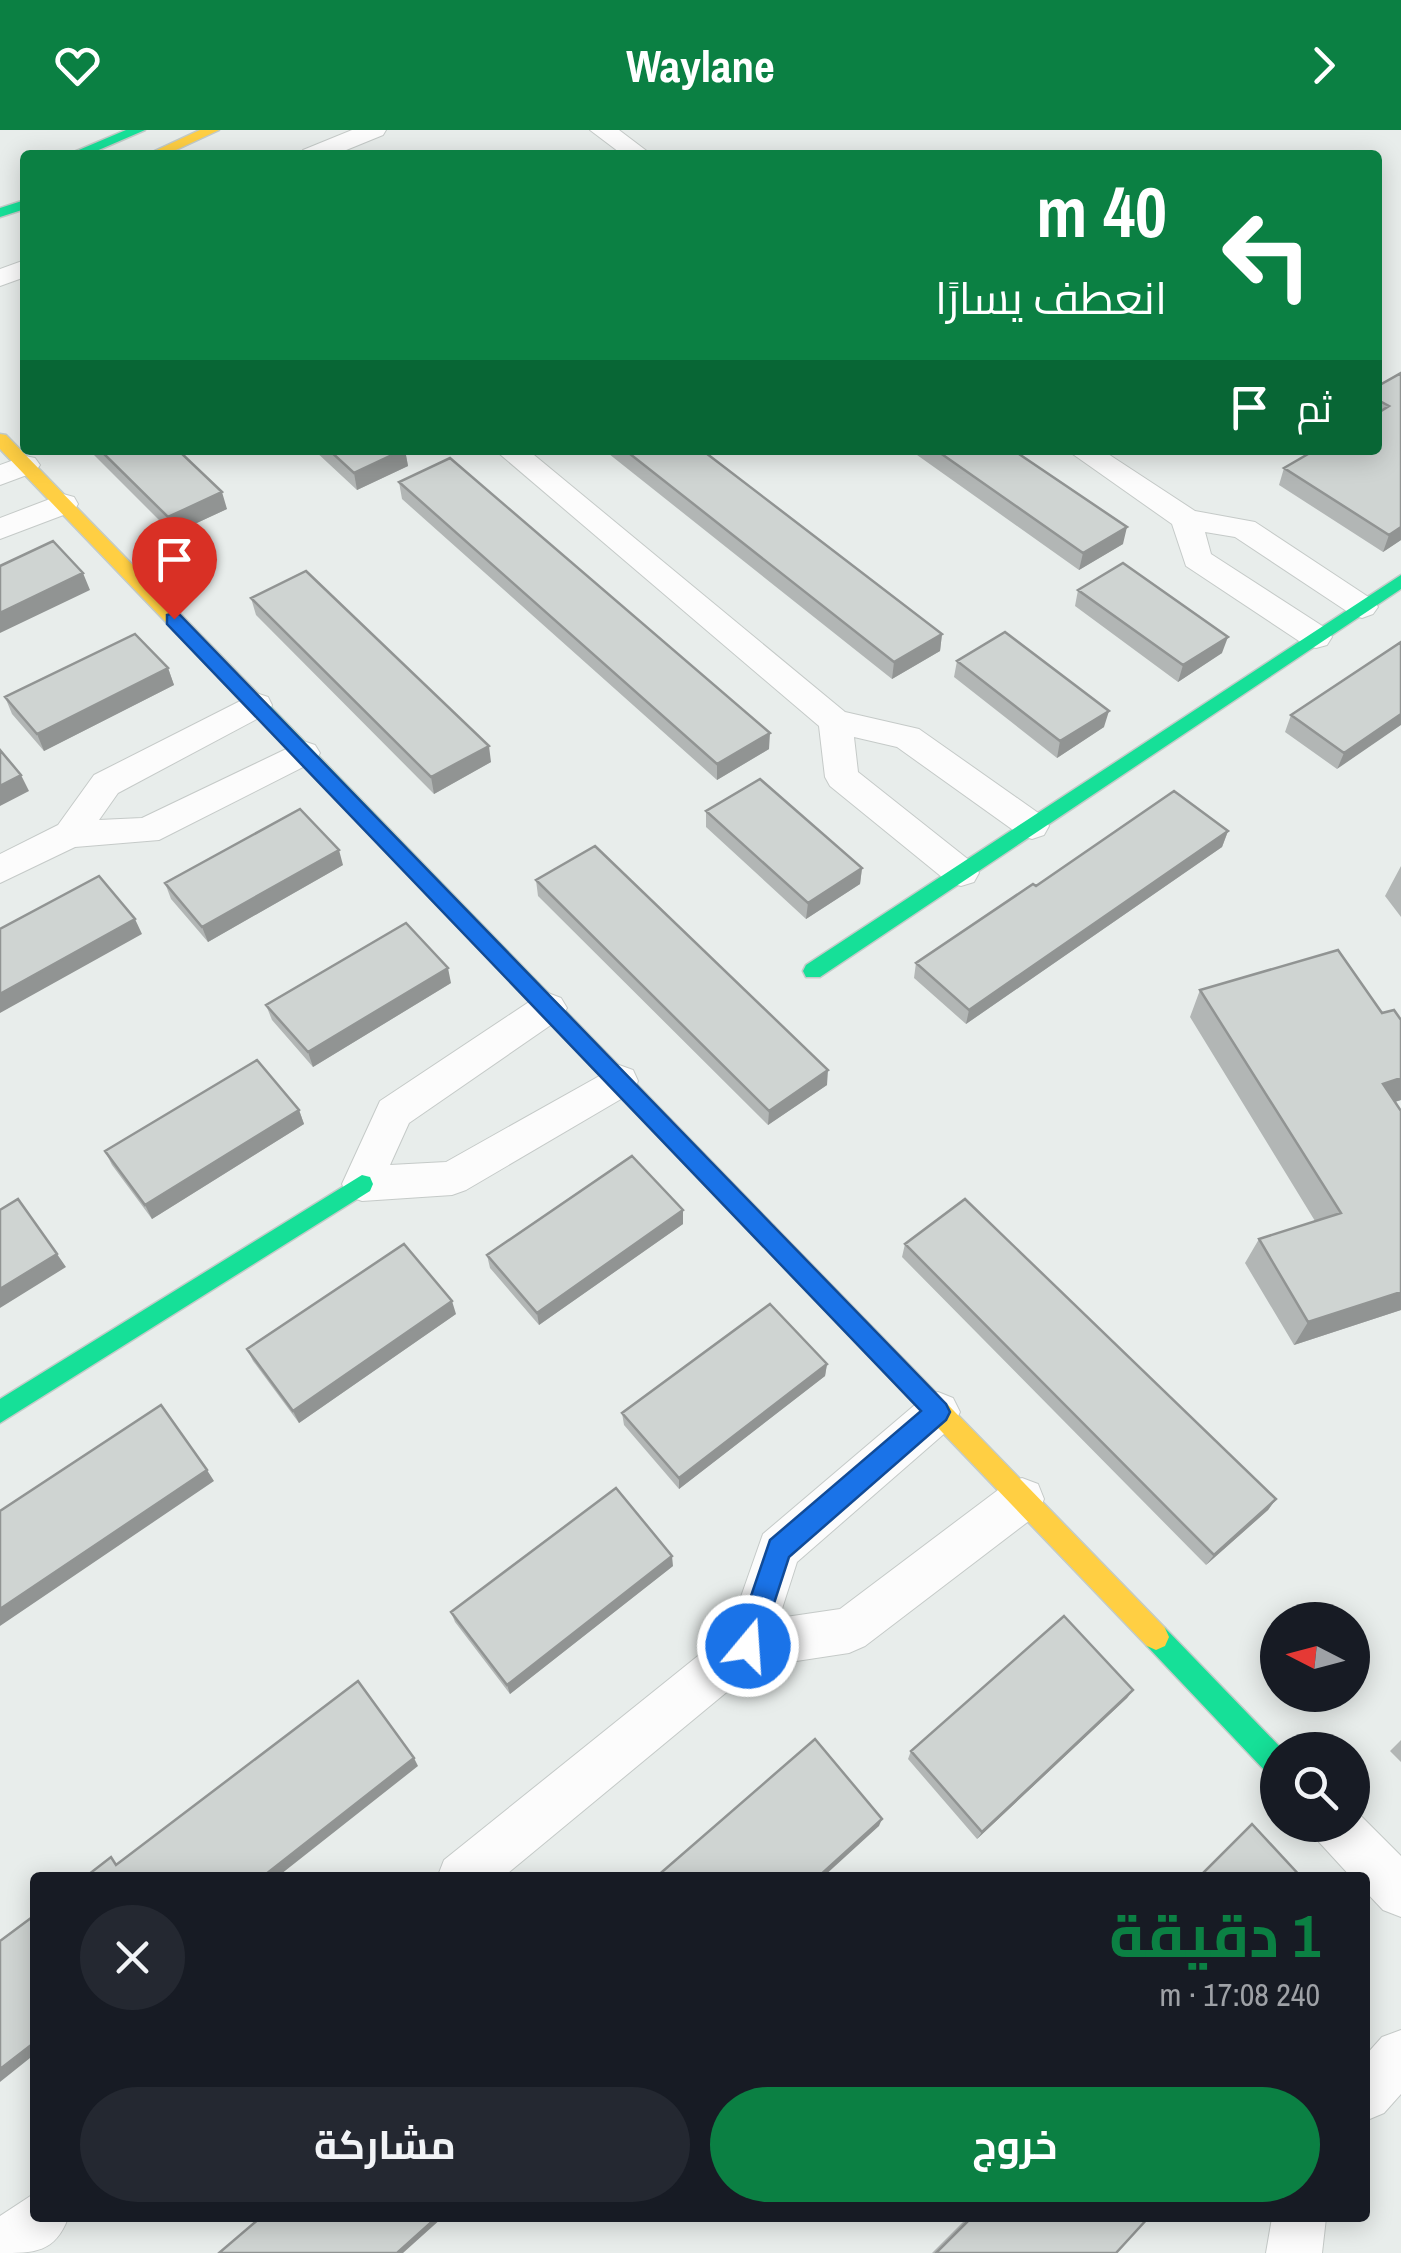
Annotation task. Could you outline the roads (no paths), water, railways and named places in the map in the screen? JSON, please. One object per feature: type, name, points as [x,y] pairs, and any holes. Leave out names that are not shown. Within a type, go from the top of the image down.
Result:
[{"type":"street","points":[[87,150],[138,130]]},
{"type":"street","points":[[165,150],[212,130]]},
{"type":"street","points":[[324,150],[374,130]]},
{"type":"street","points":[[602,130],[632,150]]},
{"type":"street","points":[[0,440],[12,470],[63,504],[1260,1745]]},
{"type":"street","points":[[516,455],[835,721],[906,737],[1032,826]]},
{"type":"street","points":[[1090,455],[1186,519],[1244,530],[1362,606]]},
{"type":"street","points":[[0,530],[63,504]]},
{"type":"street","points":[[1186,519],[1197,559],[1316,637]]},
{"type":"street","points":[[813,970],[1401,581]]},
{"type":"street","points":[[70,834],[106,784],[256,705]]},
{"type":"street","points":[[835,721],[842,776],[961,873]]},
{"type":"street","points":[[0,870],[70,834],[147,831],[302,753]]},
{"type":"street","points":[[362,1184],[394,1112],[548,1008]]},
{"type":"street","points":[[0,1412],[362,1184],[452,1178],[618,1081]]},
{"type":"street","points":[[748,1646],[779,1549],[938,1412]]},
{"type":"street","points":[[469,1872],[748,1646],[849,1630],[1022,1499]]},
{"type":"street","points":[[1352,1842],[1401,1892]]},
{"type":"street","points":[[1370,2089],[1401,2056]]},
{"type":"street","points":[[0,2251],[36,2222]]},
{"type":"street","points":[[1294,2253],[1298,2222]]}]
